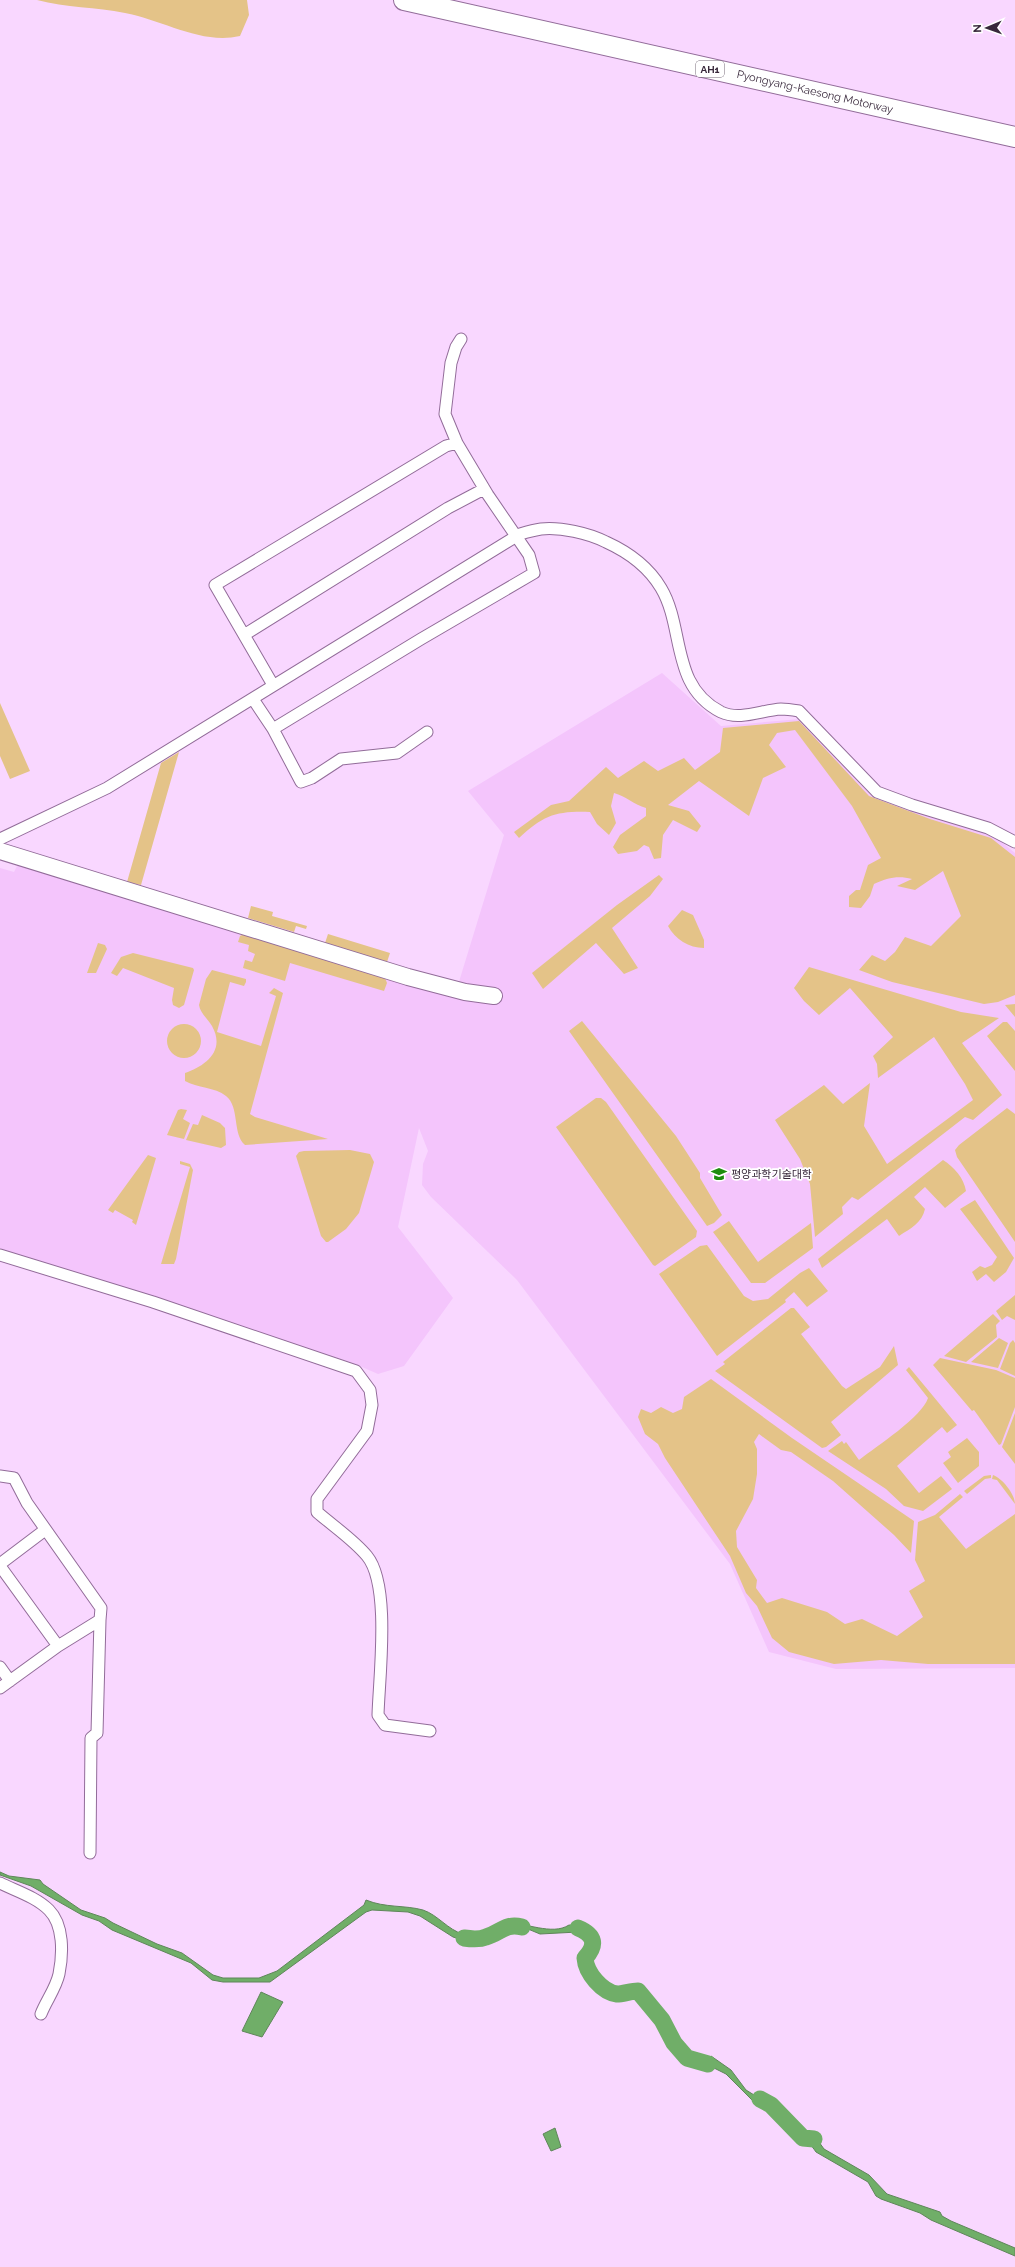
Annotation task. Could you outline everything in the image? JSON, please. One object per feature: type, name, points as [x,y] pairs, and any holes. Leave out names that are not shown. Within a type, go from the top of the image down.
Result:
[{"type":"highway","name":"Pyongyang-Kaesong Motorway","points":[[404,0],[1015,138]]},
{"type":"highway","name":"Pyongyang-Kaesong Motorway","points":[[464,0],[1015,126]]},
{"type":"street","points":[[273,729],[534,573],[530,555],[484,489],[457,443],[445,414],[451,363],[456,347],[461,339]]},
{"type":"street","points":[[273,685],[215,585],[446,446],[457,443]]},
{"type":"street","points":[[244,635],[448,508],[484,489]]},
{"type":"street","points":[[0,839],[107,788],[253,699],[273,685],[482,559],[517,536],[542,529],[566,530],[598,538],[625,551],[651,573],[662,589],[672,620],[681,661],[693,686],[706,700],[721,712],[730,715],[748,715],[781,709],[799,711],[877,792],[912,805],[988,828],[1015,842]]},
{"type":"street","points":[[253,699],[273,729],[301,782],[312,778],[341,759],[397,753],[427,732]]},
{"type":"street","points":[[0,852],[408,977],[465,992],[494,996]]},
{"type":"street","points":[[0,1255],[152,1302],[356,1371],[370,1390],[372,1405],[367,1431],[317,1499],[317,1512],[368,1556],[375,1569],[382,1611],[378,1715],[385,1725],[430,1730]]},
{"type":"street","points":[[0,1476],[14,1478],[27,1503],[45,1530],[101,1608],[97,1733],[91,1738],[90,1853]]},
{"type":"street","points":[[45,1530],[0,1565],[58,1646]]},
{"type":"street","points":[[0,1688],[58,1646],[100,1620]]},
{"type":"street","points":[[0,1667],[10,1680]]},
{"type":"street","points":[[0,1883],[36,1900],[49,1910],[59,1923],[61,1942],[58,1976],[41,2014]]},
{"type":"shaded area","points":[[37,0],[247,0],[249,15],[240,36],[225,38],[196,35],[139,16],[125,13],[59,5]]},
{"type":"shaded area","name":"평양과학기술대학","points":[[662,673],[721,726],[800,719],[870,795],[994,836],[1015,853],[1015,1668],[836,1669],[769,1652],[730,1564],[517,1280],[431,1197],[422,1185],[423,1164],[428,1151],[419,1128],[398,1227],[453,1298],[404,1366],[378,1374],[353,1363],[0,1249],[0,868],[14,872],[19,862],[454,998],[504,835],[468,791]]},
{"type":"shaded area","points":[[0,703],[30,771],[10,779],[0,756]]},
{"type":"shaded area","points":[[799,721],[869,796],[930,819],[991,838],[1015,857],[1015,995],[998,1002],[984,1004],[892,982],[859,970],[872,955],[885,961],[895,952],[905,937],[931,946],[961,916],[943,871],[915,890],[897,886],[912,879],[902,877],[879,882],[874,884],[870,896],[861,908],[849,907],[849,896],[856,890],[860,890],[868,865],[881,858],[852,806],[795,730],[777,733],[769,745],[786,767],[763,778],[749,816],[699,781],[668,805],[689,811],[701,826],[697,832],[673,820],[663,835],[661,858],[654,859],[649,847],[644,845],[637,851],[618,854],[613,847],[620,835],[646,816],[646,808],[614,793],[611,806],[616,823],[609,835],[597,824],[590,812],[568,812],[551,816],[543,819],[519,838],[514,832],[551,805],[569,801],[606,767],[618,778],[644,761],[658,771],[684,758],[695,770],[720,752],[723,728]]},
{"type":"shaded area","points":[[179,752],[141,885],[127,882],[161,763]]},
{"type":"shaded area","points":[[659,875],[663,879],[650,896],[612,928],[638,968],[624,974],[596,943],[543,989],[532,973],[617,905]]},
{"type":"shaded area","points":[[251,906],[273,912],[272,916],[307,926],[306,929],[296,926],[294,932],[248,918]]},
{"type":"shaded area","points":[[682,910],[693,915],[704,940],[704,948],[698,948],[683,942],[674,935],[668,926]]},
{"type":"shaded area","points":[[244,934],[385,978],[387,983],[384,991],[290,963],[285,981],[243,968],[245,960],[252,962],[255,954],[248,951],[249,945],[238,942],[240,936]]},
{"type":"shaded area","points":[[328,934],[390,953],[387,962],[325,943]]},
{"type":"shaded area","points":[[98,943],[105,945],[107,949],[96,973],[87,973]]},
{"type":"shaded area","points":[[133,953],[193,968],[194,970],[184,1005],[179,1008],[173,1005],[172,1000],[174,988],[123,968],[117,976],[111,973],[121,957]]},
{"type":"shaded area","points":[[809,967],[961,1012],[999,1018],[962,1043],[1002,1095],[973,1120],[965,1117],[858,1200],[852,1197],[842,1207],[843,1214],[815,1237],[810,1184],[800,1159],[775,1120],[824,1085],[843,1104],[870,1083],[864,1126],[887,1164],[973,1100],[965,1084],[934,1037],[878,1078],[877,1064],[873,1056],[893,1037],[850,988],[819,1015],[804,1001],[794,988]]},
{"type":"shaded area","points":[[212,970],[246,979],[244,986],[230,982],[217,1032],[261,1046],[276,996],[269,993],[274,988],[283,993],[250,1114],[255,1117],[328,1139],[245,1145],[241,1140],[237,1128],[233,1107],[226,1096],[217,1091],[185,1081],[185,1073],[206,1062],[215,1050],[216,1035],[212,1026],[202,1013],[199,1005],[206,979]]},
{"type":"shaded area","points":[[1015,1004],[1015,1017],[1005,1005]]},
{"type":"shaded area","points":[[582,1021],[676,1136],[700,1173],[700,1178],[722,1215],[714,1223],[707,1226],[569,1031]]},
{"type":"shaded area","points":[[1003,1022],[1007,1022],[1015,1031],[1015,1071],[987,1036]]},
{"type":"shaded area","points":[[187,1024],[196,1029],[200,1034],[200,1048],[196,1053],[191,1057],[181,1058],[177,1057],[168,1048],[167,1038],[168,1034],[177,1025]]},
{"type":"shaded area","points":[[596,1098],[601,1098],[606,1102],[697,1231],[696,1237],[655,1266],[556,1127]]},
{"type":"shaded area","points":[[1007,1108],[1015,1114],[1015,1242],[957,1157],[955,1150],[959,1145]]},
{"type":"shaded area","points":[[178,1110],[187,1110],[183,1119],[190,1123],[184,1139],[167,1135]]},
{"type":"shaded area","points":[[202,1115],[220,1123],[225,1128],[226,1145],[221,1148],[186,1140],[193,1124],[198,1125]]},
{"type":"shaded area","points":[[350,1150],[370,1154],[374,1162],[359,1213],[346,1229],[326,1242],[321,1236],[296,1156],[299,1152],[304,1151]]},
{"type":"shaded area","points":[[148,1155],[156,1158],[136,1225],[132,1222],[133,1220],[115,1210],[113,1213],[108,1210]]},
{"type":"shaded area","points":[[943,1160],[958,1173],[966,1191],[945,1208],[925,1187],[914,1197],[925,1209],[919,1222],[912,1228],[899,1236],[887,1219],[822,1268],[818,1259]]},
{"type":"shaded area","points":[[180,1161],[190,1164],[193,1170],[176,1259],[174,1264],[161,1264],[190,1167],[180,1164]]},
{"type":"shaded area","points":[[975,1200],[1014,1258],[1006,1272],[994,1282],[986,1274],[977,1281],[972,1272],[980,1266],[985,1268],[992,1265],[997,1257],[960,1209]]},
{"type":"shaded area","points":[[729,1221],[758,1262],[811,1223],[813,1248],[765,1283],[751,1283],[713,1232]]},
{"type":"shaded area","points":[[707,1245],[744,1296],[753,1301],[768,1299],[800,1273],[809,1268],[828,1291],[807,1307],[794,1292],[785,1300],[786,1302],[717,1356],[659,1274],[700,1246]]},
{"type":"shaded area","points":[[1015,1295],[1015,1320],[1007,1316],[1002,1320],[996,1311]]},
{"type":"shaded area","points":[[791,1308],[794,1308],[810,1327],[801,1334],[846,1389],[880,1367],[894,1346],[898,1365],[831,1422],[841,1435],[826,1447],[822,1448],[715,1371],[725,1364],[723,1362]]},
{"type":"shaded area","points":[[993,1314],[1000,1321],[996,1325],[997,1337],[966,1362],[944,1356]]},
{"type":"shaded area","points":[[999,1338],[1008,1343],[998,1368],[971,1362]]},
{"type":"shaded area","points":[[1013,1340],[1015,1343],[1015,1376],[1000,1369],[1010,1343]]},
{"type":"shaded area","points":[[940,1358],[996,1370],[1015,1378],[1015,1407],[1001,1444],[999,1445],[974,1410],[972,1411],[933,1365]]},
{"type":"shaded area","points":[[909,1367],[957,1425],[947,1433],[942,1427],[897,1466],[919,1493],[941,1476],[952,1489],[923,1511],[904,1506],[886,1489],[828,1451],[842,1441],[844,1444],[846,1442],[859,1460],[898,1431],[917,1414],[924,1406],[928,1398],[906,1370]]},
{"type":"shaded area","points":[[711,1379],[792,1438],[914,1521],[911,1553],[894,1535],[833,1481],[791,1452],[781,1450],[759,1434],[754,1442],[757,1449],[757,1474],[753,1499],[736,1531],[737,1547],[757,1580],[756,1588],[767,1603],[782,1598],[827,1612],[845,1624],[862,1619],[897,1636],[923,1617],[909,1591],[925,1581],[915,1560],[918,1522],[935,1515],[960,1494],[963,1497],[939,1517],[966,1549],[1015,1514],[1015,1664],[928,1664],[881,1660],[834,1664],[789,1652],[772,1638],[757,1606],[746,1593],[730,1556],[665,1458],[658,1444],[645,1434],[638,1417],[641,1409],[651,1413],[661,1407],[673,1413],[682,1409],[684,1397]]},
{"type":"shaded area","points":[[1015,1413],[1015,1464],[1002,1447]]},
{"type":"shaded area","points":[[967,1438],[979,1452],[979,1466],[958,1483],[943,1463],[951,1457],[948,1452]]},
{"type":"shaded area","points":[[991,1475],[991,1478],[985,1479],[967,1494],[964,1491],[984,1476]]},
{"type":"shaded area","points":[[993,1475],[1000,1479],[1007,1487],[1013,1496],[1015,1504],[997,1480],[992,1479]]},
{"type":"shaded area","points":[[0,1872],[9,1876],[40,1880],[43,1884],[81,1910],[105,1918],[157,1944],[182,1953],[213,1975],[223,1978],[259,1978],[277,1971],[364,1905],[366,1900],[373,1903],[423,1910],[458,1932],[469,1935],[480,1933],[495,1925],[506,1923],[547,1929],[562,1928],[569,1925],[578,1927],[587,1931],[594,1942],[593,1947],[587,1957],[586,1964],[599,1985],[603,1989],[611,1992],[628,1990],[636,1991],[657,2013],[675,2045],[685,2057],[709,2060],[711,2056],[731,2070],[746,2090],[775,2108],[793,2128],[799,2132],[806,2132],[814,2135],[824,2149],[869,2175],[887,2194],[940,2212],[942,2216],[951,2221],[1015,2248],[1015,2256],[931,2220],[920,2213],[881,2199],[876,2196],[868,2182],[816,2152],[807,2142],[799,2141],[764,2105],[755,2103],[726,2074],[712,2067],[689,2063],[680,2059],[636,1996],[631,1994],[606,1997],[592,1985],[584,1973],[580,1960],[580,1955],[587,1950],[587,1942],[583,1935],[578,1932],[540,1934],[528,1929],[508,1927],[484,1938],[463,1940],[453,1937],[420,1916],[408,1912],[372,1910],[366,1912],[270,1982],[223,1982],[212,1980],[191,1963],[112,1930],[99,1921],[82,1915],[31,1886],[0,1875]]},
{"type":"shaded area","points":[[261,1992],[283,2002],[262,2037],[242,2031]]},
{"type":"shaded area","points":[[555,2128],[561,2147],[551,2151],[543,2134]]},
{"type":"waterway","points":[[464,1938],[481,1939],[507,1927],[522,1927]]},
{"type":"waterway","points":[[578,1928],[591,1937],[593,1945],[585,1958],[588,1970],[596,1981],[606,1990],[617,1994],[638,1991],[662,2020],[674,2043],[687,2058],[708,2064]]},
{"type":"waterway","points":[[760,2099],[771,2105],[803,2138],[814,2139]]},
{"type":"place","name":"평양과학기술대학","points":[[719,1174]]}]
